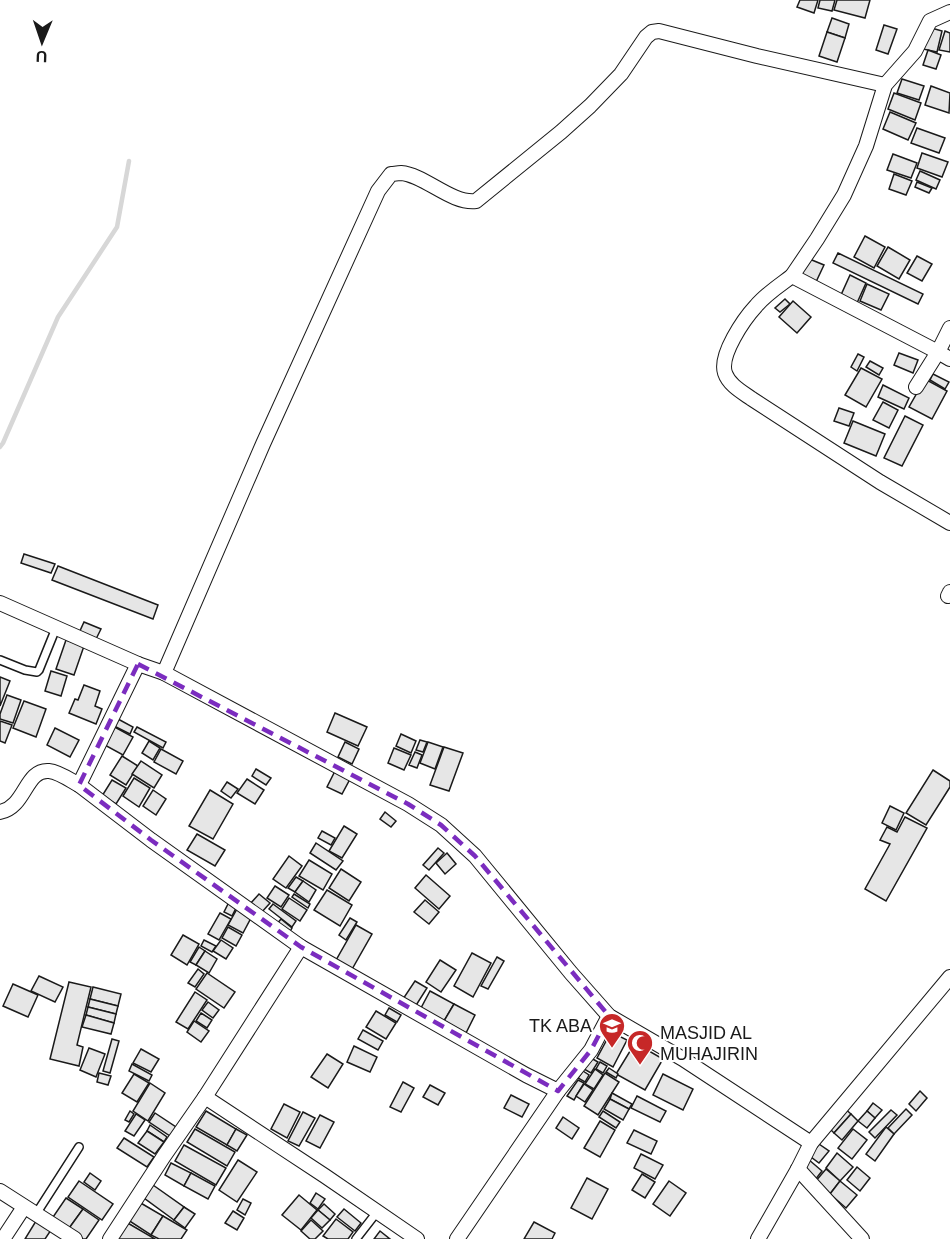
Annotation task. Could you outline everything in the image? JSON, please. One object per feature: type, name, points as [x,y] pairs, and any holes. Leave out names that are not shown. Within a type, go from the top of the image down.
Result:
[{"type":"street","points":[[950,12],[930,21],[915,51],[885,85],[866,146],[844,195],[818,239],[792,276],[769,293],[744,322],[725,358],[724,368],[726,376],[734,386],[752,399],[880,482],[950,523]]},
{"type":"street","points":[[164,673],[263,444],[378,191],[391,174],[402,173],[453,197],[468,202],[476,201],[590,106],[621,74],[646,37],[652,32],[659,31],[747,54],[885,85]]},
{"type":"street","points":[[792,276],[944,355]]},
{"type":"street","points":[[916,387],[944,355],[950,328]]},
{"type":"street","points":[[0,603],[138,664],[164,673],[408,804],[441,825],[476,856],[609,1016],[683,1059],[811,1143]]},
{"type":"street","points":[[79,785],[138,664]]},
{"type":"street","points":[[0,812],[11,809],[16,804],[36,774],[51,771],[79,785],[151,840],[301,947],[558,1091]]},
{"type":"street","points":[[110,1239],[301,947]]},
{"type":"street","points":[[758,1239],[811,1143],[950,977]]},
{"type":"street","points":[[457,1239],[558,1091],[591,1050],[609,1016]]},
{"type":"street","points":[[205,1097],[417,1239]]},
{"type":"street","points":[[798,1169],[862,1239]]},
{"type":"street","points":[[0,1191],[75,1239]]},
{"type":"street","points":[[3,1239],[30,1210]]},
{"type":"lane","points":[[0,660],[37,672],[56,628]]},
{"type":"lane","points":[[30,1210],[80,1147]]},
{"type":"lane","points":[[356,1239],[377,1212]]},
{"type":"highlighted area","points":[[138,664],[408,804],[441,825],[475,856],[609,1016],[591,1050],[558,1091],[301,947],[151,840],[79,785]]},
{"type":"building","points":[[800,0],[818,0],[814,13],[797,7]]},
{"type":"building","points":[[820,0],[835,0],[832,11],[818,8]]},
{"type":"building","points":[[837,0],[870,0],[865,18],[834,10]]},
{"type":"building","points":[[832,18],[849,24],[845,38],[827,32]]},
{"type":"building","points":[[884,25],[897,29],[888,54],[876,50]]},
{"type":"building","points":[[928,27],[942,31],[937,52],[923,49]]},
{"type":"building","points":[[945,31],[950,33],[950,52],[939,50]]},
{"type":"building","points":[[827,32],[845,38],[837,62],[819,56]]},
{"type":"building","points":[[928,50],[941,55],[936,69],[923,65]]},
{"type":"building","points":[[902,79],[924,86],[919,100],[897,93]]},
{"type":"building","points":[[931,86],[950,93],[949,113],[925,105]]},
{"type":"building","points":[[894,93],[921,103],[915,120],[888,109]]},
{"type":"building","points":[[890,112],[916,123],[908,140],[883,129]]},
{"type":"building","points":[[917,128],[945,138],[939,153],[911,143]]},
{"type":"building","points":[[922,153],[948,162],[942,177],[917,168]]},
{"type":"building","points":[[893,154],[917,163],[911,178],[887,170]]},
{"type":"building","points":[[920,171],[940,180],[936,189],[916,180]]},
{"type":"building","points":[[894,174],[912,181],[906,195],[889,189]]},
{"type":"building","points":[[917,182],[932,188],[929,193],[915,187]]},
{"type":"building","points":[[865,236],[885,247],[874,268],[854,257]]},
{"type":"building","points":[[888,247],[910,260],[899,279],[877,266]]},
{"type":"building","points":[[838,253],[923,294],[918,304],[833,263]]},
{"type":"building","points":[[917,256],[932,264],[922,281],[907,273]]},
{"type":"building","points":[[807,258],[824,265],[815,284],[798,277]]},
{"type":"building","points":[[850,275],[866,283],[857,303],[841,295]]},
{"type":"building","points":[[867,284],[889,294],[881,310],[860,301]]},
{"type":"building","points":[[785,299],[790,304],[780,312],[775,308]]},
{"type":"building","points":[[793,301],[811,317],[797,333],[779,317]]},
{"type":"building","points":[[899,353],[918,360],[913,373],[894,365]]},
{"type":"building","points":[[858,354],[864,357],[857,371],[851,367]]},
{"type":"building","points":[[870,361],[883,368],[879,375],[866,367]]},
{"type":"building","points":[[861,368],[882,379],[866,407],[845,395]]},
{"type":"building","points":[[933,374],[949,382],[945,389],[930,380]]},
{"type":"building","points":[[925,379],[947,391],[932,419],[909,407]]},
{"type":"building","points":[[883,385],[909,398],[904,409],[878,397]]},
{"type":"building","points":[[883,402],[898,410],[889,428],[873,420]]},
{"type":"building","points":[[839,408],[854,413],[849,426],[834,421]]},
{"type":"building","points":[[905,416],[923,425],[902,466],[884,458]]},
{"type":"building","points":[[853,421],[885,434],[876,456],[844,443]]},
{"type":"building","points":[[24,554],[55,564],[51,573],[21,563]]},
{"type":"building","points":[[58,566],[158,605],[153,619],[52,580]]},
{"type":"building","points":[[84,622],[101,629],[95,641],[79,633]]},
{"type":"building","points":[[66,640],[84,646],[74,675],[56,669]]},
{"type":"building","points":[[51,671],[67,676],[61,696],[45,691]]},
{"type":"building","points":[[0,677],[10,681],[0,706]]},
{"type":"building","points":[[84,685],[100,691],[95,706],[102,709],[96,724],[69,713]]},
{"type":"building","points":[[7,695],[21,700],[13,723],[0,719]]},
{"type":"building","points":[[24,701],[46,709],[36,737],[13,728]]},
{"type":"building","points":[[335,713],[367,727],[358,746],[327,732]]},
{"type":"building","points":[[118,719],[133,727],[130,734],[114,726]]},
{"type":"building","points":[[0,721],[12,725],[5,743],[0,741]]},
{"type":"building","points":[[111,725],[133,737],[123,755],[101,743]]},
{"type":"building","points":[[137,727],[166,742],[163,748],[134,732]]},
{"type":"building","points":[[55,728],[79,740],[70,757],[47,745]]},
{"type":"building","points":[[401,734],[416,741],[411,753],[396,746]]},
{"type":"building","points":[[420,740],[427,742],[423,752],[416,750]]},
{"type":"building","points":[[149,741],[160,748],[153,760],[142,753]]},
{"type":"building","points":[[345,742],[359,749],[352,764],[338,757]]},
{"type":"building","points":[[428,742],[443,747],[435,769],[420,763]]},
{"type":"building","points":[[444,747],[463,753],[449,791],[430,785]]},
{"type":"building","points":[[394,748],[411,755],[404,770],[388,763]]},
{"type":"building","points":[[161,749],[183,761],[176,774],[154,762]]},
{"type":"building","points":[[415,752],[422,755],[417,768],[409,765]]},
{"type":"building","points":[[122,756],[138,766],[126,785],[110,775]]},
{"type":"building","points":[[141,761],[162,775],[154,788],[132,774]]},
{"type":"building","points":[[256,769],[271,778],[266,785],[252,776]]},
{"type":"building","points":[[933,770],[950,781],[950,787],[926,825],[906,813]]},
{"type":"building","points":[[335,771],[350,779],[342,794],[327,787]]},
{"type":"building","points":[[134,778],[150,788],[139,807],[123,796]]},
{"type":"building","points":[[247,779],[264,790],[255,804],[237,793]]},
{"type":"building","points":[[112,780],[126,788],[116,804],[102,796]]},
{"type":"building","points":[[227,782],[238,789],[231,798],[221,791]]},
{"type":"building","points":[[153,790],[166,799],[156,815],[143,806]]},
{"type":"building","points":[[210,790],[233,804],[213,839],[189,826]]},
{"type":"building","points":[[890,806],[904,813],[896,830],[882,823]]},
{"type":"building","points":[[385,812],[396,821],[391,827],[380,819]]},
{"type":"building","points":[[905,817],[927,828],[886,901],[865,889],[890,844],[880,840],[887,827],[897,832]]},
{"type":"building","points":[[344,826],[357,834],[342,858],[329,851]]},
{"type":"building","points":[[322,831],[335,838],[331,845],[318,838]]},
{"type":"building","points":[[197,834],[225,850],[215,866],[187,850]]},
{"type":"building","points":[[316,843],[343,861],[336,870],[310,853]]},
{"type":"building","points":[[438,848],[444,853],[429,870],[423,865]]},
{"type":"building","points":[[447,853],[456,864],[445,874],[436,863]]},
{"type":"building","points":[[289,856],[302,866],[286,888],[273,879]]},
{"type":"building","points":[[309,860],[332,874],[323,890],[299,876]]},
{"type":"building","points":[[341,869],[361,882],[349,901],[329,888]]},
{"type":"building","points":[[426,875],[450,896],[439,909],[415,888]]},
{"type":"building","points":[[296,877],[303,881],[295,892],[288,888]]},
{"type":"building","points":[[303,881],[316,890],[309,902],[295,892]]},
{"type":"building","points":[[275,886],[289,895],[281,907],[267,898]]},
{"type":"building","points":[[327,890],[352,905],[340,926],[314,910]]},
{"type":"building","points":[[259,894],[270,903],[261,913],[250,904]]},
{"type":"building","points":[[294,894],[310,904],[308,908],[292,897]]},
{"type":"building","points":[[289,898],[307,910],[300,921],[282,909]]},
{"type":"building","points":[[425,900],[439,912],[429,924],[414,912]]},
{"type":"building","points":[[229,902],[237,906],[232,916],[224,912]]},
{"type":"building","points":[[273,904],[296,921],[292,927],[269,909]]},
{"type":"building","points":[[237,909],[252,916],[243,933],[228,925]]},
{"type":"building","points":[[220,913],[231,919],[219,940],[208,934]]},
{"type":"building","points":[[350,918],[357,922],[346,940],[339,935]]},
{"type":"building","points":[[281,919],[292,928],[288,935],[276,925]]},
{"type":"building","points":[[356,925],[372,934],[351,971],[335,962]]},
{"type":"building","points":[[228,927],[242,935],[236,946],[222,938]]},
{"type":"building","points":[[183,935],[199,944],[187,965],[171,955]]},
{"type":"building","points":[[204,940],[216,946],[212,952],[201,946]]},
{"type":"building","points":[[221,940],[233,948],[226,959],[213,951]]},
{"type":"building","points":[[199,947],[205,951],[196,965],[190,962]]},
{"type":"building","points":[[205,951],[217,959],[209,973],[196,965]]},
{"type":"building","points":[[472,953],[491,963],[473,997],[454,986]]},
{"type":"building","points":[[497,957],[504,961],[488,989],[481,986]]},
{"type":"building","points":[[440,960],[456,970],[441,992],[426,982]]},
{"type":"building","points":[[198,969],[204,974],[195,987],[188,983]]},
{"type":"building","points":[[207,973],[235,992],[224,1008],[196,989]]},
{"type":"building","points":[[39,976],[63,987],[55,1002],[31,991]]},
{"type":"building","points":[[415,981],[427,988],[415,1007],[403,999]]},
{"type":"building","points":[[69,982],[91,987],[77,1045],[83,1047],[79,1066],[50,1059]]},
{"type":"building","points":[[13,984],[38,995],[28,1017],[3,1006]]},
{"type":"building","points":[[93,987],[121,994],[118,1006],[90,999]]},
{"type":"building","points":[[430,991],[454,1004],[444,1021],[421,1008]]},
{"type":"building","points":[[195,992],[207,1000],[188,1029],[176,1022]]},
{"type":"building","points":[[90,999],[118,1006],[116,1014],[88,1007]]},
{"type":"building","points":[[208,1002],[219,1010],[213,1018],[202,1010]]},
{"type":"building","points":[[454,1004],[475,1015],[466,1033],[444,1021]]},
{"type":"building","points":[[88,1007],[116,1014],[114,1023],[86,1015]]},
{"type":"building","points":[[389,1008],[401,1015],[397,1022],[385,1015]]},
{"type":"building","points":[[376,1011],[396,1023],[386,1039],[366,1027]]},
{"type":"building","points":[[201,1013],[212,1020],[207,1028],[196,1021]]},
{"type":"building","points":[[86,1015],[114,1023],[111,1034],[82,1027]]},
{"type":"building","points":[[194,1021],[209,1031],[201,1042],[187,1032]]},
{"type":"building","points":[[363,1030],[383,1041],[378,1050],[358,1039]]},
{"type":"building","name":"TK ABA","points":[[611,1032],[627,1040],[613,1067],[597,1058]]},
{"type":"building","points":[[112,1039],[119,1041],[110,1073],[103,1071]]},
{"type":"building","name":"MASJID AL MUHAJIRIN","points":[[635,1043],[663,1059],[645,1090],[616,1074]]},
{"type":"building","points":[[354,1046],[377,1057],[370,1072],[347,1062]]},
{"type":"building","points":[[89,1048],[105,1054],[96,1077],[80,1070]]},
{"type":"building","points":[[141,1049],[159,1059],[151,1072],[133,1063]]},
{"type":"building","points":[[327,1054],[343,1064],[328,1088],[311,1077]]},
{"type":"building","points":[[591,1058],[598,1062],[591,1073],[584,1069]]},
{"type":"building","points":[[600,1062],[607,1066],[603,1073],[596,1069]]},
{"type":"building","points":[[132,1064],[152,1075],[149,1081],[129,1071]]},
{"type":"building","points":[[609,1068],[618,1074],[616,1078],[606,1072]]},
{"type":"building","points":[[595,1069],[603,1075],[594,1089],[585,1084]]},
{"type":"building","points":[[583,1071],[589,1075],[585,1082],[578,1078]]},
{"type":"building","points":[[99,1073],[111,1076],[108,1085],[97,1082]]},
{"type":"building","points":[[605,1073],[619,1082],[598,1115],[584,1106]]},
{"type":"building","points":[[134,1074],[149,1083],[137,1102],[122,1093]]},
{"type":"building","points":[[663,1074],[693,1089],[683,1110],[653,1095]]},
{"type":"building","points":[[578,1080],[584,1083],[574,1100],[567,1096]]},
{"type":"building","points":[[403,1082],[414,1088],[401,1112],[390,1107]]},
{"type":"building","points":[[150,1083],[165,1093],[148,1121],[133,1111]]},
{"type":"building","points":[[584,1084],[593,1090],[585,1102],[576,1096]]},
{"type":"building","points":[[430,1085],[445,1093],[438,1105],[423,1097]]},
{"type":"building","points":[[920,1091],[927,1098],[916,1111],[909,1104]]},
{"type":"building","points":[[612,1093],[632,1104],[629,1109],[610,1099]]},
{"type":"building","points":[[511,1095],[529,1104],[522,1117],[504,1108]]},
{"type":"building","points":[[637,1096],[666,1111],[660,1122],[631,1108]]},
{"type":"building","points":[[610,1099],[629,1109],[623,1120],[604,1109]]},
{"type":"building","points":[[873,1103],[882,1110],[875,1118],[867,1111]]},
{"type":"building","points":[[284,1104],[300,1112],[287,1138],[271,1129]]},
{"type":"building","points":[[843,1107],[851,1114],[834,1133],[827,1126]]},
{"type":"building","points":[[906,1109],[912,1115],[894,1134],[888,1128]]},
{"type":"building","points":[[891,1110],[897,1115],[875,1138],[869,1132]]},
{"type":"building","points":[[130,1111],[134,1114],[129,1122],[125,1120]]},
{"type":"building","points":[[206,1111],[236,1129],[227,1145],[196,1127]]},
{"type":"building","points":[[603,1111],[620,1122],[616,1128],[599,1117]]},
{"type":"building","points":[[867,1111],[875,1118],[867,1128],[858,1121]]},
{"type":"building","points":[[303,1112],[315,1118],[299,1146],[288,1141]]},
{"type":"building","points":[[155,1113],[176,1127],[170,1136],[149,1122]]},
{"type":"building","points":[[136,1114],[145,1120],[134,1136],[125,1131]]},
{"type":"building","points":[[851,1114],[858,1121],[842,1140],[834,1133]]},
{"type":"building","points":[[320,1115],[334,1122],[320,1148],[306,1141]]},
{"type":"building","points":[[563,1117],[579,1128],[572,1139],[556,1128]]},
{"type":"building","points":[[600,1121],[615,1130],[600,1157],[584,1148]]},
{"type":"building","points":[[150,1125],[167,1137],[164,1142],[147,1131]]},
{"type":"building","points":[[886,1127],[894,1134],[875,1161],[866,1154]]},
{"type":"building","points":[[195,1129],[235,1152],[227,1166],[187,1142]]},
{"type":"building","points":[[236,1129],[247,1135],[237,1151],[227,1145]]},
{"type":"building","points":[[853,1129],[867,1140],[852,1159],[838,1148]]},
{"type":"building","points":[[634,1130],[657,1141],[651,1154],[627,1143]]},
{"type":"building","points":[[147,1131],[164,1142],[155,1154],[138,1143]]},
{"type":"building","points":[[124,1138],[154,1157],[147,1167],[117,1148]]},
{"type":"building","points":[[816,1142],[829,1151],[819,1163],[807,1154]]},
{"type":"building","points":[[184,1145],[226,1168],[216,1185],[175,1161]]},
{"type":"building","points":[[837,1153],[853,1167],[840,1181],[826,1168]]},
{"type":"building","points":[[641,1154],[663,1165],[655,1179],[634,1168]]},
{"type":"building","points":[[808,1159],[822,1171],[815,1180],[801,1168]]},
{"type":"building","points":[[238,1160],[257,1172],[237,1202],[219,1190]]},
{"type":"building","points":[[171,1163],[191,1173],[184,1186],[165,1175]]},
{"type":"building","points":[[857,1167],[870,1178],[860,1191],[847,1180]]},
{"type":"building","points":[[826,1169],[840,1181],[830,1194],[815,1182]]},
{"type":"building","points":[[90,1173],[101,1181],[95,1190],[84,1182]]},
{"type":"building","points":[[191,1173],[215,1186],[208,1199],[184,1186]]},
{"type":"building","points":[[642,1174],[655,1182],[645,1198],[632,1190]]},
{"type":"building","points":[[587,1178],[608,1189],[592,1219],[571,1208]]},
{"type":"building","points":[[79,1181],[113,1204],[102,1220],[68,1197]]},
{"type":"building","points":[[669,1181],[686,1193],[670,1216],[653,1204]]},
{"type":"building","points":[[840,1181],[857,1195],[846,1208],[830,1194]]},
{"type":"building","points":[[153,1185],[184,1207],[174,1220],[144,1198]]},
{"type":"building","points":[[316,1193],[325,1199],[318,1209],[310,1203]]},
{"type":"building","points":[[299,1195],[317,1210],[301,1230],[282,1215]]},
{"type":"building","points":[[66,1198],[83,1209],[67,1231],[51,1220]]},
{"type":"building","points":[[243,1199],[251,1203],[245,1215],[237,1210]]},
{"type":"building","points":[[139,1202],[163,1216],[151,1235],[128,1220]]},
{"type":"building","points":[[324,1204],[335,1214],[330,1220],[318,1210]]},
{"type":"building","points":[[184,1207],[195,1214],[185,1228],[174,1220]]},
{"type":"building","points":[[83,1209],[99,1220],[86,1239],[79,1239],[67,1231]]},
{"type":"building","points":[[344,1209],[361,1223],[355,1231],[337,1217]]},
{"type":"building","points":[[318,1210],[330,1220],[322,1228],[311,1218]]},
{"type":"building","points":[[233,1211],[244,1218],[237,1230],[225,1223]]},
{"type":"building","points":[[163,1216],[187,1230],[181,1239],[159,1239],[151,1235]]},
{"type":"building","points":[[336,1219],[353,1232],[348,1239],[328,1239],[323,1236]]},
{"type":"building","points":[[311,1220],[323,1231],[315,1239],[310,1239],[301,1231]]},
{"type":"building","points":[[36,1221],[51,1230],[45,1239],[25,1239]]},
{"type":"building","points":[[126,1222],[155,1239],[117,1238]]},
{"type":"building","points":[[534,1222],[555,1233],[552,1239],[524,1239]]},
{"type":"building","points":[[380,1231],[390,1239],[374,1239]]},
{"type":"waterway","points":[[0,447],[58,317],[117,227],[129,161]]},
{"type":"place","name":"TK ABA","points":[[612,1049]]},
{"type":"place","name":"MASJID AL MUHAJIRIN","points":[[640,1066]]}]
